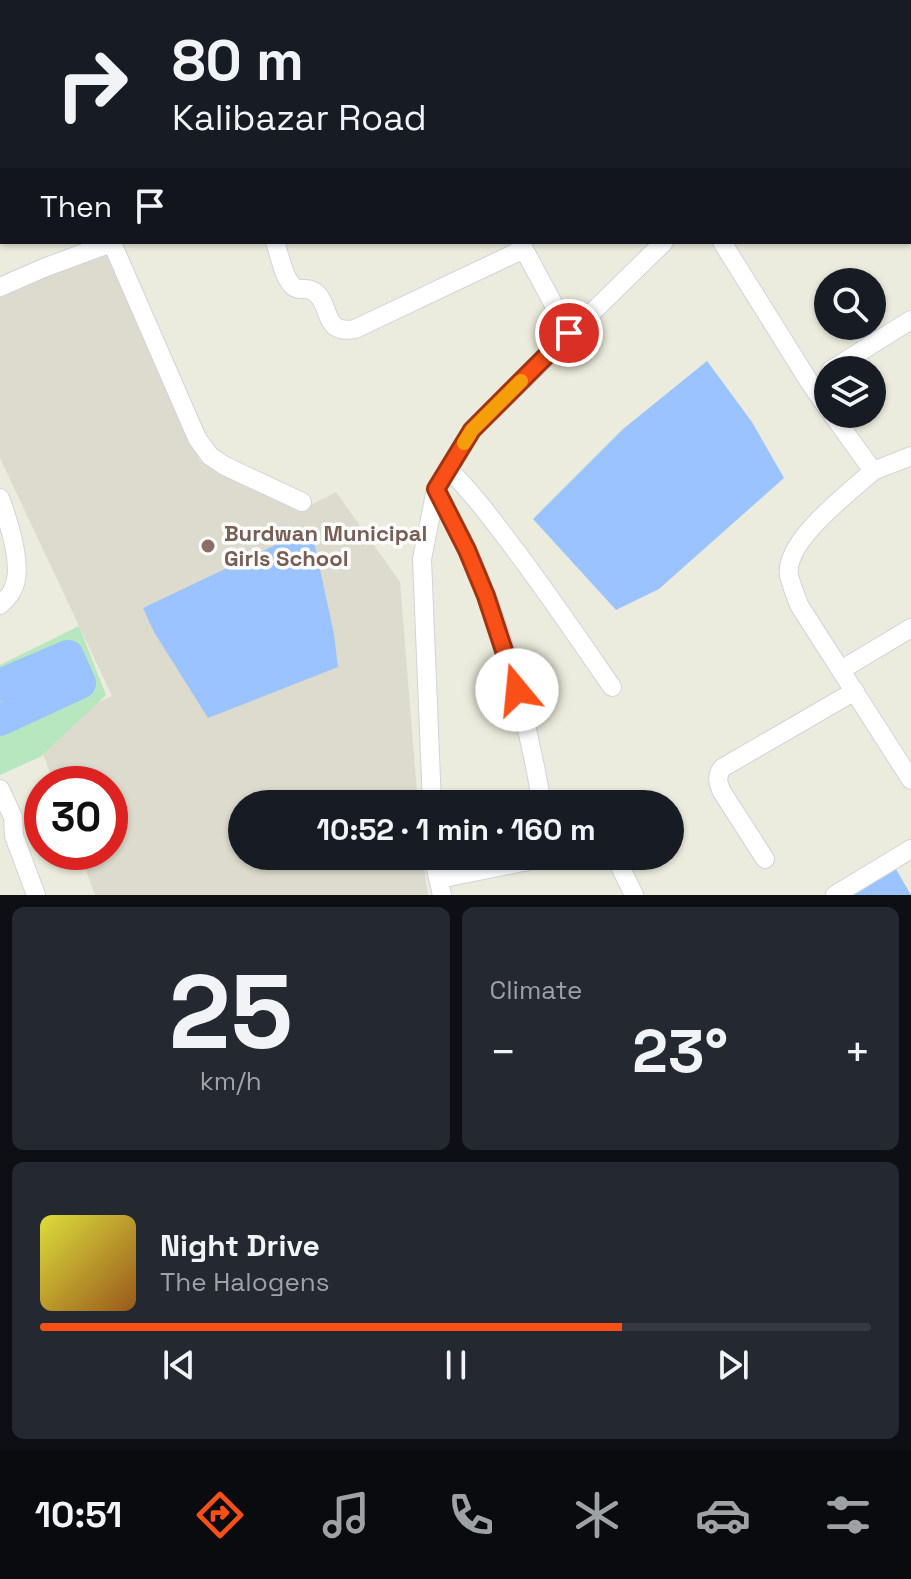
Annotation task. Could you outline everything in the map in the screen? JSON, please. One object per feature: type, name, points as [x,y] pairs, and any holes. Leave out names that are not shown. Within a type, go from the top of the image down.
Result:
[{"type":"street","points":[[0,287],[108,244]]},
{"type":"street","points":[[114,244],[197,438],[210,456],[302,502]]},
{"type":"street","points":[[276,244],[292,286],[298,290],[314,291],[336,328],[343,331],[355,329],[522,246],[569,333]]},
{"type":"street","points":[[431,790],[422,559],[436,489],[472,430],[662,244]]},
{"type":"street","points":[[723,244],[814,389]]},
{"type":"street","points":[[854,356],[911,320]]},
{"type":"street","points":[[810,383],[814,381]]},
{"type":"street","points":[[842,428],[873,471]]},
{"type":"street","points":[[908,769],[799,605],[789,573],[797,547],[815,522],[873,471],[911,456]]},
{"type":"street","points":[[448,469],[471,491],[554,602],[612,687]]},
{"type":"street","points":[[436,489],[467,550],[502,641],[524,715],[539,790]]},
{"type":"street","points":[[0,498],[10,525],[16,567],[14,589],[0,605]]},
{"type":"street","points":[[841,670],[911,628]]},
{"type":"street","points":[[765,859],[722,792],[718,775],[722,768],[855,691]]},
{"type":"street","points":[[0,789],[13,817],[14,836],[36,895]]},
{"type":"street","points":[[835,895],[911,849]]},
{"type":"street","points":[[440,887],[501,870]]},
{"type":"street","points":[[622,870],[634,895]]},
{"type":"shaded area","name":"Burdwan Municipal Girls School","points":[[107,252],[200,461],[301,510],[336,492],[400,582],[417,790],[228,790],[228,870],[424,870],[428,895],[95,895],[86,870],[128,870],[128,766],[47,766],[35,732],[112,696],[0,458],[0,295]]},
{"type":"green space","points":[[79,626],[106,695],[40,757],[0,775],[0,665]]},
{"type":"water","points":[[707,361],[752,422],[784,478],[659,589],[616,610],[533,519],[623,429]]},
{"type":"water","points":[[311,528],[338,667],[208,718],[154,632],[143,608]]},
{"type":"water","points":[[893,864],[911,895],[851,895]]},
{"type":"waterway","points":[[0,685],[68,656],[80,683],[0,720]]},
{"type":"slow traffic","points":[[464,443],[472,430],[521,381]]},
{"type":"place","name":"Burdwan Municipal Girls School","points":[[208,546]]},
{"type":"route","points":[[517,690],[486,596],[436,489],[472,430],[569,333]]}]
